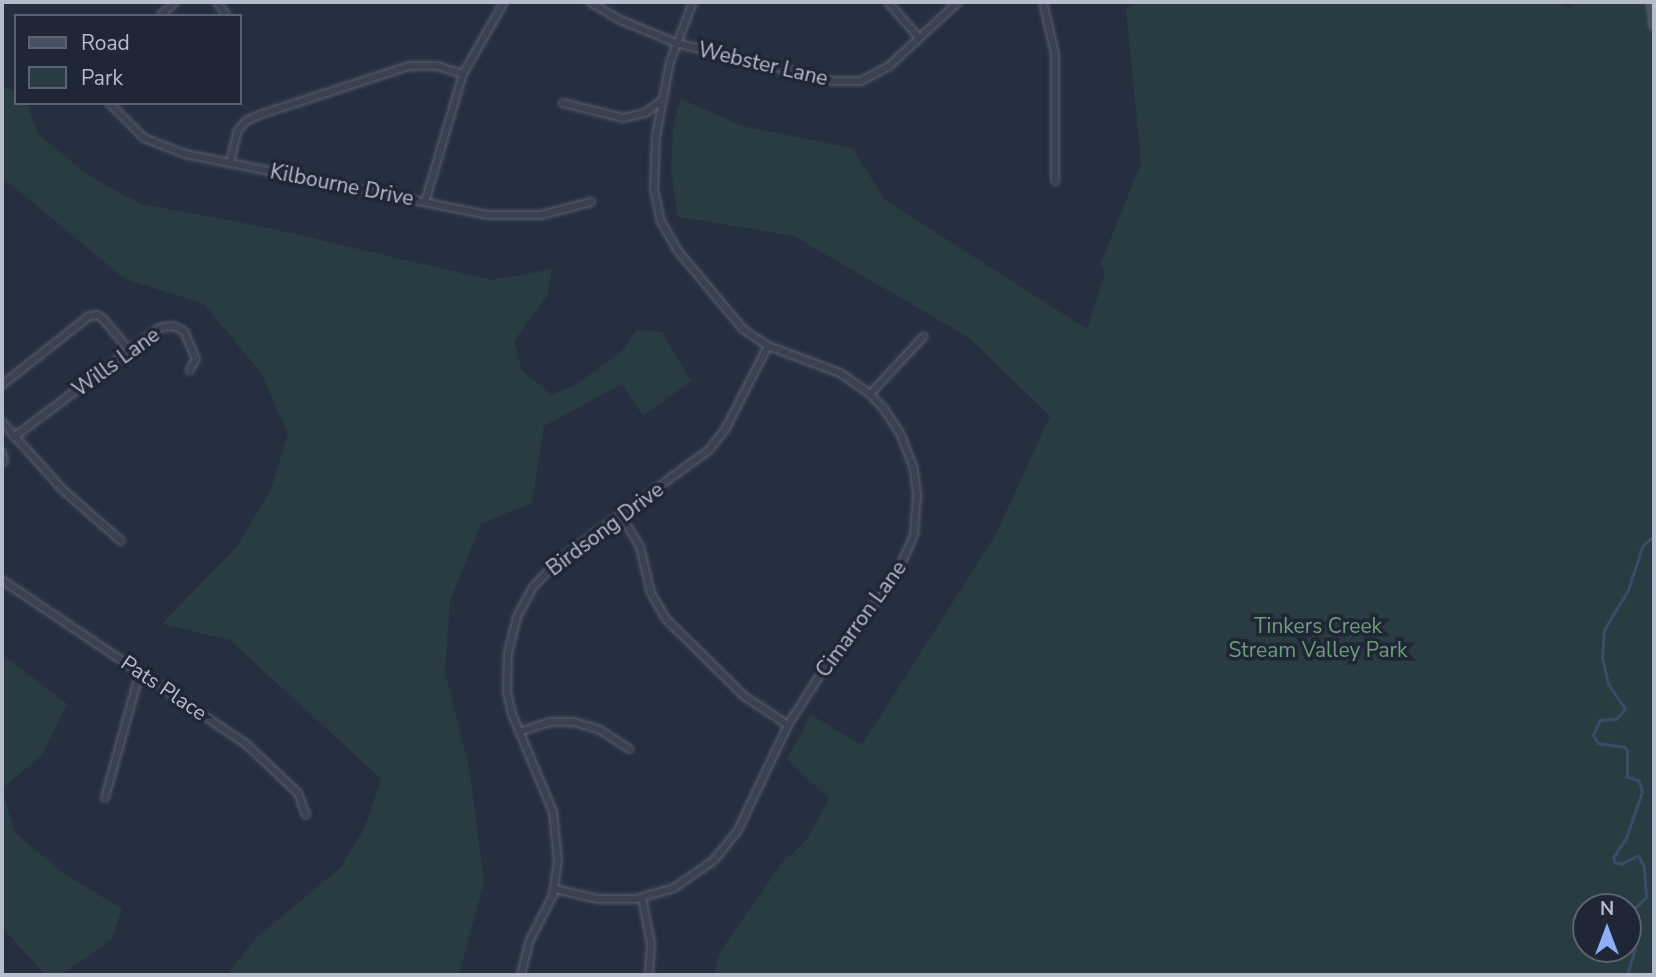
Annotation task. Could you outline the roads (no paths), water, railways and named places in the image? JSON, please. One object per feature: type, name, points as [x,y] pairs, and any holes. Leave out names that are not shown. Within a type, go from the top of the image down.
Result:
[{"type":"main road","points":[[1652,2],[1654,25]]},
{"type":"street","points":[[162,14],[175,2]]},
{"type":"street","points":[[425,202],[463,74],[504,2]]},
{"type":"street","name":"Webster Lane","points":[[590,2],[618,19],[676,43],[811,78],[861,81],[889,66],[958,2]]},
{"type":"street","name":"Cimarron Lane","points":[[555,889],[598,899],[642,898],[674,888],[706,867],[733,838],[788,725],[818,678],[895,578],[914,535],[916,480],[910,456],[892,420],[870,394],[831,369],[768,346],[728,316],[678,251],[658,212],[653,172],[661,103],[676,43],[693,2]]},
{"type":"street","points":[[888,2],[919,38]]},
{"type":"street","points":[[1043,2],[1055,54],[1055,181]]},
{"type":"street","points":[[230,162],[238,130],[246,121],[261,114],[409,66],[437,66],[463,74]]},
{"type":"street","points":[[563,103],[622,118],[645,113],[661,103]]},
{"type":"street","name":"Kilbourne Drive","points":[[111,105],[132,130],[158,146],[475,213],[524,216],[554,214],[591,202]]},
{"type":"street","points":[[2,386],[89,316],[99,315],[129,350]]},
{"type":"street","name":"Wills Lane","points":[[14,437],[159,328],[177,326],[184,331],[195,354],[196,363],[190,370]]},
{"type":"street","points":[[870,394],[924,336]]},
{"type":"street","name":"Birdsong Drive","points":[[521,975],[528,942],[555,889],[558,861],[555,820],[509,704],[507,668],[511,634],[526,598],[559,560],[715,444],[731,420],[768,346]]},
{"type":"street","points":[[2,422],[63,490],[121,541]]},
{"type":"street","points":[[2,452],[4,462]]},
{"type":"street","points":[[621,516],[640,547],[651,593],[666,619],[744,696],[788,725]]},
{"type":"street","name":"Pats Place","points":[[2,580],[261,756],[298,793],[306,815]]},
{"type":"street","points":[[105,798],[140,672]]},
{"type":"street","points":[[520,732],[550,722],[574,722],[610,735],[629,750]]},
{"type":"street","points":[[642,898],[651,944],[649,975]]},
{"type":"waterway","points":[[1627,975],[1635,949],[1630,926],[1633,910],[1646,897],[1644,867],[1638,856],[1622,864],[1615,863],[1613,858],[1626,838],[1642,792],[1639,781],[1627,777],[1627,751],[1624,747],[1598,744],[1593,735],[1600,720],[1616,719],[1625,709],[1608,684],[1602,658],[1604,630],[1628,590],[1643,545],[1654,536]]},
{"type":"park label","name":"Tinkers Creek Stream Valley Park","points":[[1318,638]]}]
